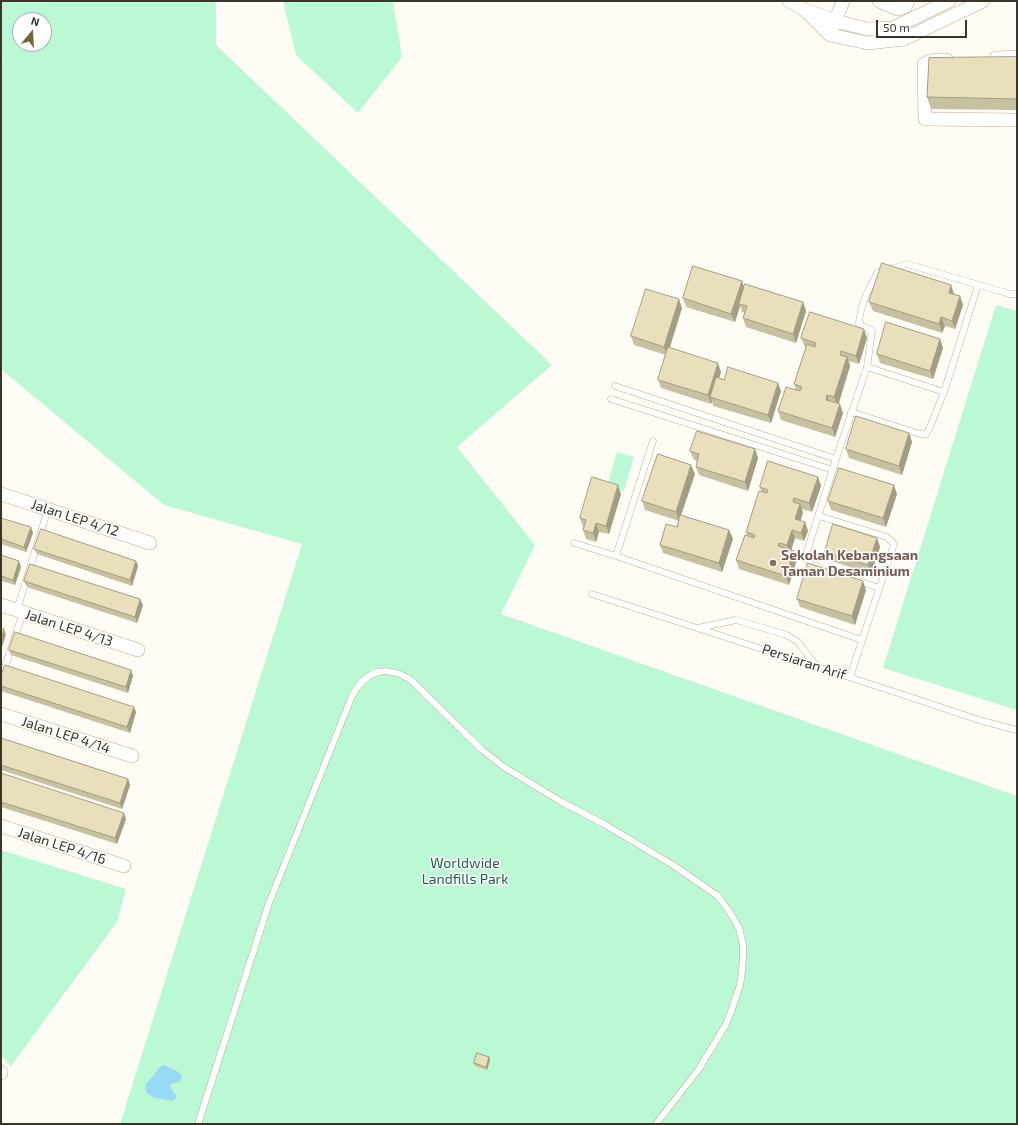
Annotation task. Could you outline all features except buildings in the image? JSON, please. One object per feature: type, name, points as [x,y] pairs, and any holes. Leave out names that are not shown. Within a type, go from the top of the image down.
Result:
[{"type":"street","points":[[789,1],[805,10],[836,21],[867,29],[892,28],[948,1]]},
{"type":"street","points":[[830,35],[843,1]]},
{"type":"street","points":[[879,1],[898,9],[905,7],[908,1]]},
{"type":"street","points":[[805,10],[830,35],[868,43],[904,39],[983,1]]},
{"type":"street","points":[[986,58],[1017,57]]},
{"type":"street","points":[[962,59],[930,61],[924,64],[925,119],[1017,120]]},
{"type":"street","name":"Jalan LEP 4/12","points":[[1,494],[150,543]]},
{"type":"street","name":"Jalan LEP 4/13","points":[[1,605],[138,650]]},
{"type":"street","name":"Jalan LEP 4/14","points":[[1,714],[132,756]]},
{"type":"street","name":"Jalan LEP 4/16","points":[[1,826],[124,866]]},
{"type":"lane","points":[[827,570],[812,565],[805,558],[851,412],[867,367],[872,331],[860,324],[860,314],[866,293],[878,272],[907,264],[1010,294],[1017,294]]},
{"type":"lane","points":[[851,412],[920,434],[926,434],[944,392],[978,285]]},
{"type":"lane","points":[[867,367],[944,392]]},
{"type":"lane","points":[[615,386],[836,459]]},
{"type":"lane","points":[[611,399],[833,470]]},
{"type":"lane","points":[[616,556],[653,441]]},
{"type":"lane","points":[[1,679],[48,509]]},
{"type":"lane","points":[[818,516],[887,537],[894,544],[850,677]]},
{"type":"lane","points":[[574,543],[862,640]]},
{"type":"lane","points":[[849,578],[879,588]]},
{"type":"lane","name":"Persiaran Arif","points":[[592,594],[817,666],[982,722],[1017,730]]},
{"type":"lane","points":[[698,628],[736,620],[787,635],[798,642],[817,666]]},
{"type":"lane","points":[[198,1124],[269,903],[352,696],[356,688],[368,676],[374,673],[388,671],[398,673],[412,680],[481,749],[504,767],[560,801],[604,824],[673,865],[718,896],[731,914],[739,928],[743,945],[743,956],[740,985],[731,1012],[725,1026],[699,1069],[656,1124]]},
{"type":"green space","name":"Worldwide Landfills Park","points":[[1,1],[216,1],[216,45],[552,365],[457,447],[535,545],[501,614],[1017,796],[1017,1124],[120,1124],[302,544],[164,505],[1,369]]},
{"type":"green space","points":[[283,1],[393,1],[402,57],[358,113],[296,55]]},
{"type":"green space","points":[[996,305],[1017,311],[1017,710],[883,668]]},
{"type":"green space","points":[[617,452],[634,457],[624,491],[607,486]]},
{"type":"green space","points":[[1,850],[126,889],[117,922],[11,1066],[1,1056]]},
{"type":"water","points":[[163,1065],[177,1071],[182,1076],[180,1082],[173,1083],[169,1086],[177,1096],[173,1101],[155,1098],[147,1093],[147,1083]]},
{"type":"place","name":"Sekolah Kebangsaan Taman Desaminium","points":[[773,563]]}]
